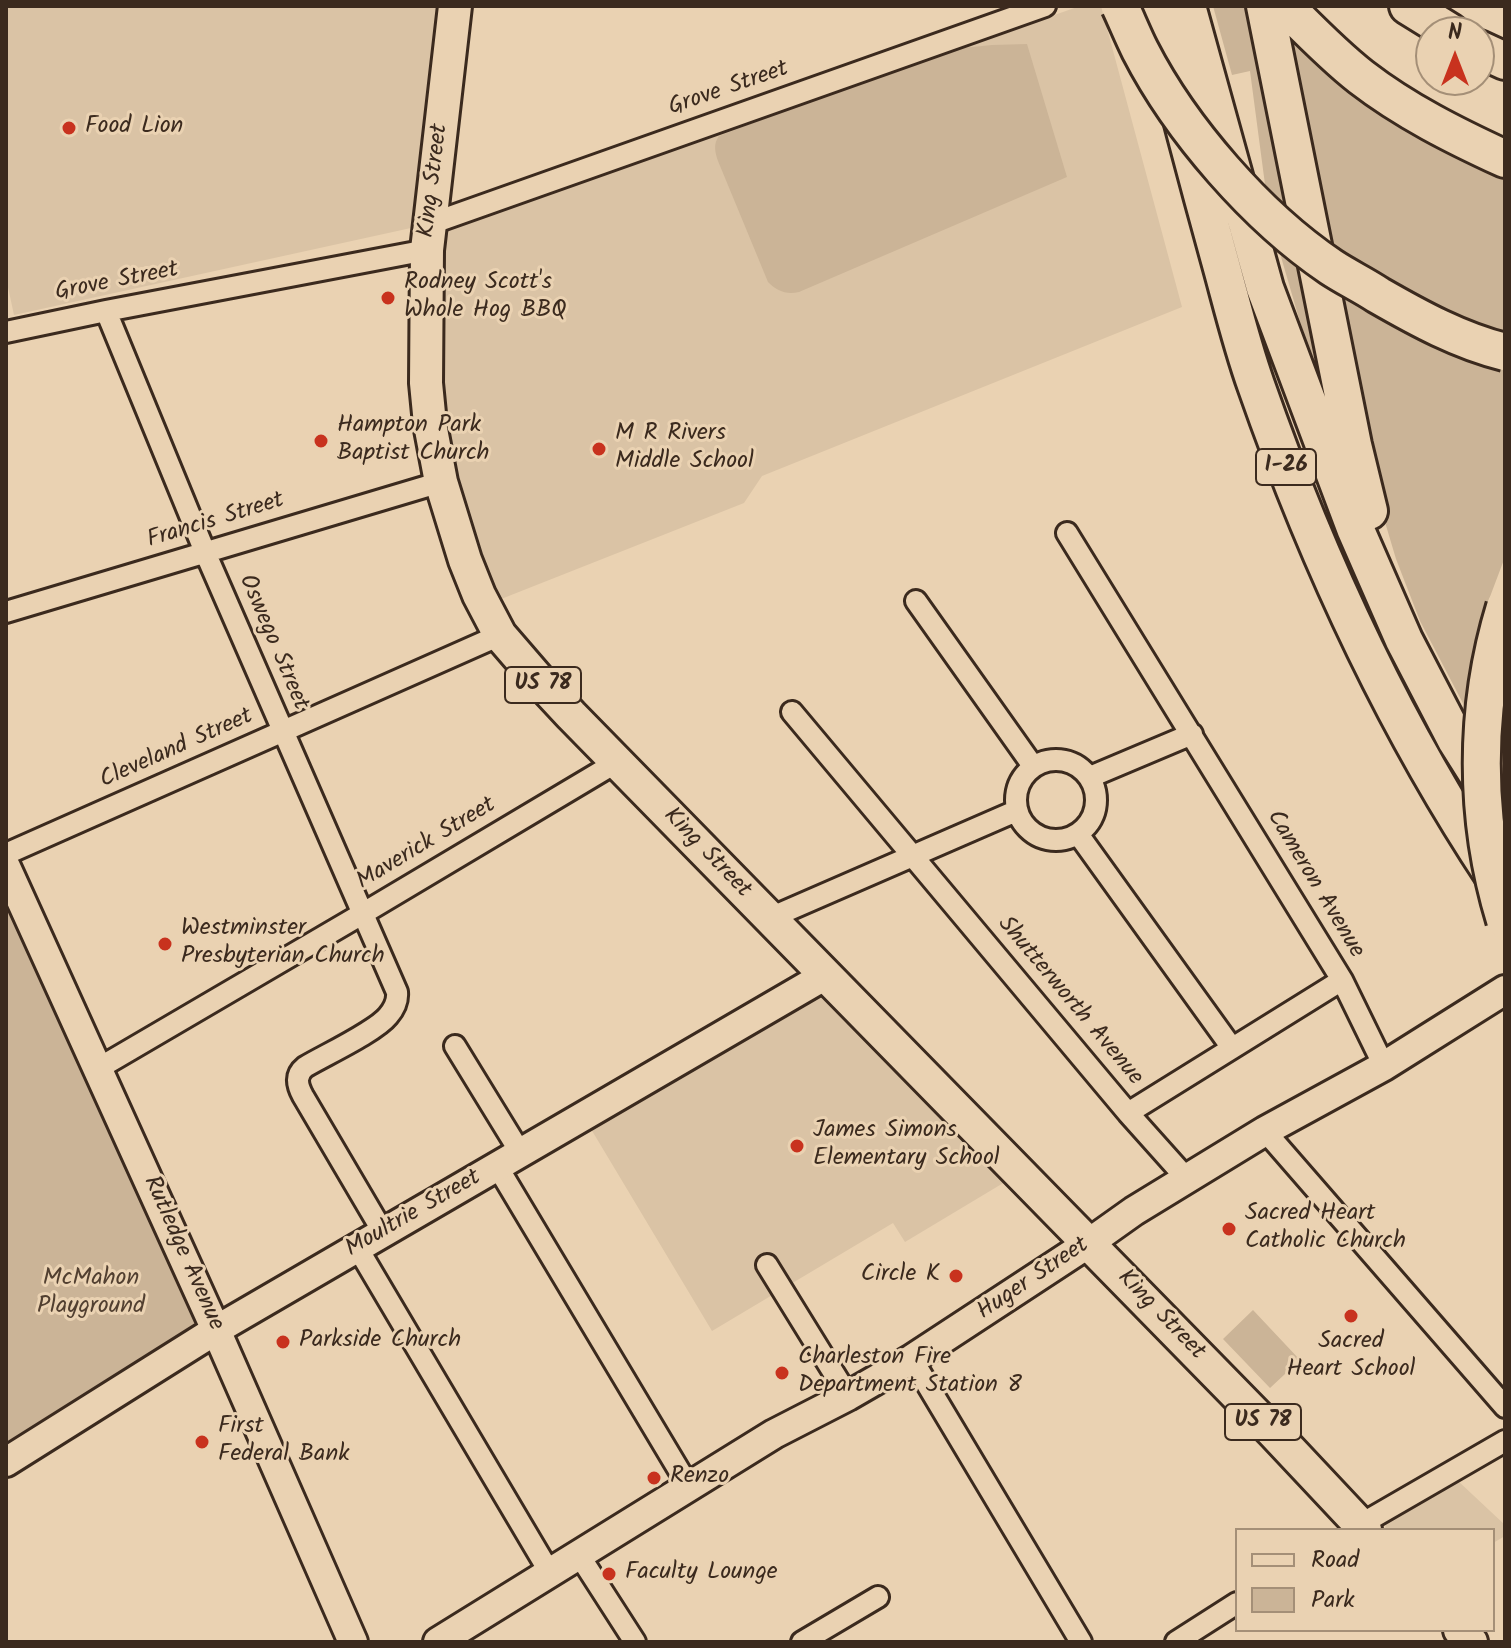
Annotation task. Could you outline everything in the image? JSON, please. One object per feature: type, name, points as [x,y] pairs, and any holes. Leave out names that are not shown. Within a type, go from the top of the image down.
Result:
[{"type":"highway","points":[[1120,6],[1140,51],[1171,101],[1210,154],[1248,197],[1330,266],[1416,317],[1487,348],[1505,352]]},
{"type":"highway","name":"I-26","points":[[1153,6],[1238,325],[1283,459],[1336,587],[1377,673],[1430,773],[1505,893]]},
{"type":"highway","name":"I-26","points":[[1187,6],[1265,288],[1355,528],[1404,640],[1456,740],[1505,818]]},
{"type":"highway","points":[[1272,10],[1353,445],[1404,640]]},
{"type":"highway","points":[[1272,10],[1396,101],[1463,140],[1505,159]]},
{"type":"highway","points":[[1505,607],[1487,689],[1481,743],[1487,850],[1505,920]]},
{"type":"main road","name":"King Street","points":[[455,6],[429,237],[426,383],[441,482],[465,560],[500,635],[617,762],[1273,1432],[1359,1528]]},
{"type":"street","name":"Grove Street","points":[[6,332],[429,237],[1045,6]]},
{"type":"street","name":"Oswego Street","points":[[106,311],[205,552],[397,992],[395,1006],[380,1024],[305,1067],[298,1076],[303,1096],[383,1232]]},
{"type":"street","name":"Francis Street","points":[[6,612],[441,482]]},
{"type":"street","name":"Cameron Avenue","points":[[1067,533],[1342,980],[1384,1066]]},
{"type":"street","points":[[916,601],[1033,766]]},
{"type":"street","name":"Cleveland Street","points":[[6,854],[500,635]]},
{"type":"street","name":"Shutterworth Avenue","points":[[792,712],[1128,1113],[1187,1179]]},
{"type":"street","points":[[1090,777],[1192,734]]},
{"type":"street","points":[[1054,759],[1074,763],[1090,777],[1097,805],[1092,819],[1072,838],[1058,841],[1037,837],[1021,822],[1015,802],[1019,781],[1033,766],[1054,759]]},
{"type":"street","name":"Maverick Street","points":[[99,1068],[617,762]]},
{"type":"street","points":[[770,918],[1016,811]]},
{"type":"street","points":[[1078,834],[1232,1048]]},
{"type":"street","name":"Rutledge Avenue","points":[[6,867],[99,1068],[353,1642]]},
{"type":"street","name":"Moultrie Street","points":[[6,1462],[216,1330],[826,975]]},
{"type":"street","points":[[1128,1113],[1342,980]]},
{"type":"street","name":"Huger Street","points":[[438,1642],[774,1434],[912,1359],[1134,1211],[1265,1131],[1384,1066],[1505,990]]},
{"type":"street","points":[[455,1046],[508,1159],[689,1487]]},
{"type":"street","points":[[1265,1131],[1505,1407]]},
{"type":"street","points":[[357,1247],[550,1573]]},
{"type":"street","points":[[767,1265],[848,1396]]},
{"type":"street","points":[[912,1359],[1081,1642]]},
{"type":"street","points":[[1359,1528],[1505,1441]]},
{"type":"street","points":[[579,1555],[635,1642]]},
{"type":"street","points":[[802,1642],[878,1597]]},
{"type":"street","points":[[1176,1642],[1235,1604]]},
{"type":"shaded area","points":[[6,6],[443,6],[415,224],[411,228],[14,315],[6,278]]},
{"type":"shaded area","points":[[1080,6],[1101,6],[1182,307],[762,476],[744,503],[491,603],[442,432],[442,231]]},
{"type":"shaded area","name":"James Simons Elementary School","points":[[826,975],[1020,1173],[905,1242],[893,1223],[712,1331],[585,1119]]},
{"type":"shaded area","points":[[1457,1480],[1505,1525],[1505,1536],[1495,1542],[1495,1528],[1385,1528],[1386,1521]]},
{"type":"green space","points":[[1213,6],[1253,6],[1295,218],[1266,192],[1250,71],[1232,75]]},
{"type":"green space","points":[[1281,22],[1505,172],[1505,336],[1454,317],[1392,287],[1325,241]]},
{"type":"green space","points":[[1027,44],[1067,177],[799,292],[782,292],[768,282],[718,161],[715,148],[719,136],[943,50]]},
{"type":"green space","points":[[1277,243],[1304,266],[1328,405],[1300,322]]},
{"type":"green space","points":[[1333,287],[1505,368],[1505,557],[1488,602],[1467,711],[1420,621],[1396,559],[1379,502]]},
{"type":"green space","name":"McMahon Playground","points":[[6,897],[187,1300],[194,1329],[6,1448]]},
{"type":"green space","points":[[1253,1310],[1300,1360],[1270,1388],[1223,1339]]},
{"type":"place","name":"Food Lion","points":[[69,128]]},
{"type":"place","name":"Rodney Scott's Whole Hog BBQ","points":[[388,298]]},
{"type":"place","name":"Hampton Park Baptist Church","points":[[321,441]]},
{"type":"place","name":"M R Rivers Middle School","points":[[599,449]]},
{"type":"place","name":"Westminster Presbyterian Church","points":[[165,944]]},
{"type":"place","name":"James Simons Elementary School","points":[[797,1146]]},
{"type":"place","name":"Sacred Heart Catholic Church","points":[[1229,1229]]},
{"type":"place","name":"Circle K","points":[[956,1276]]},
{"type":"place","name":"Sacred Heart School","points":[[1351,1316]]},
{"type":"place","name":"Parkside Church","points":[[283,1342]]},
{"type":"place","name":"Charleston Fire Department Station 8","points":[[782,1373]]},
{"type":"place","name":"First Federal Bank","points":[[202,1442]]},
{"type":"place","name":"Renzo","points":[[654,1478]]},
{"type":"place","name":"Faculty Lounge","points":[[609,1574]]}]
